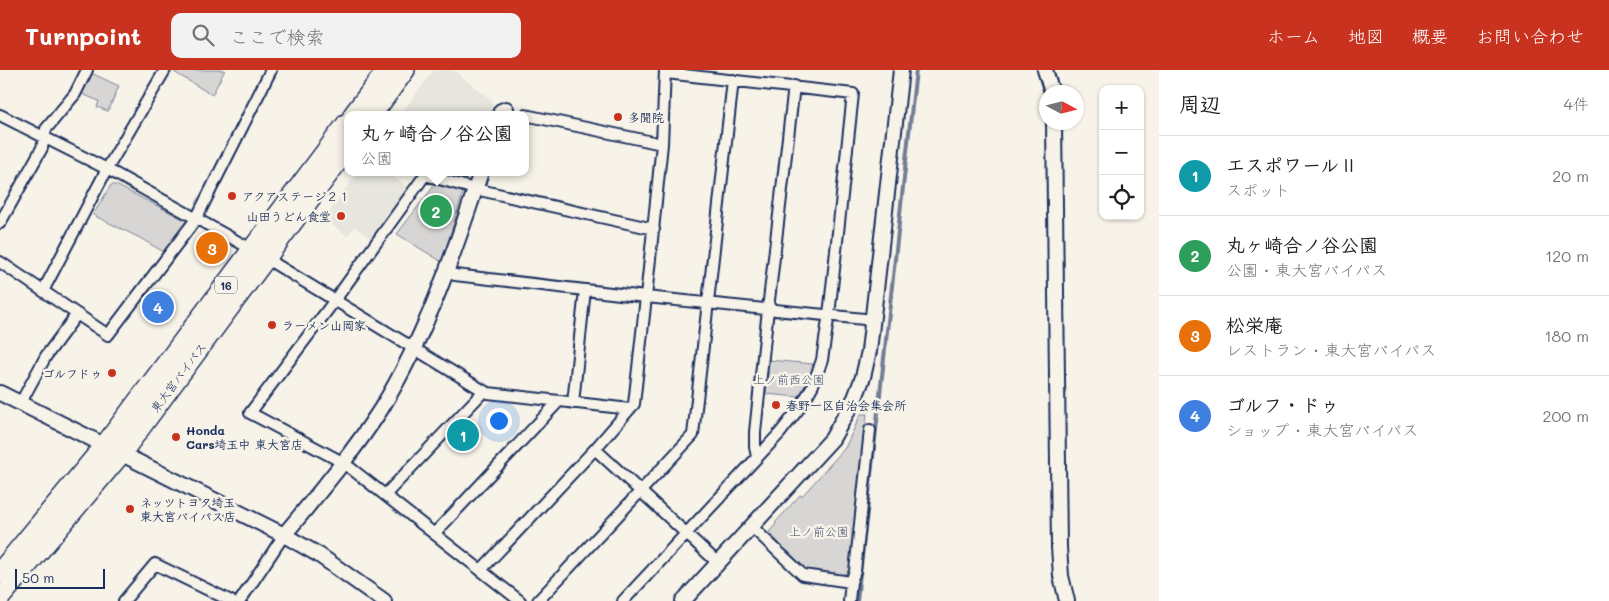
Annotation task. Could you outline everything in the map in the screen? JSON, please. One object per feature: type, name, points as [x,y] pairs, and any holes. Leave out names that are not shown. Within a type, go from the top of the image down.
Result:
[{"type":"highway","points":[[357,111],[387,70]]},
{"type":"highway","points":[[375,111],[405,70]]},
{"type":"highway","name":"東大宮バイパス","points":[[260,254],[344,128]]},
{"type":"highway","name":"東大宮バイパス","points":[[0,598],[260,254],[344,153]]},
{"type":"highway","name":"東大宮バイパス","points":[[0,572],[112,450]]},
{"type":"street","points":[[0,222],[42,148],[46,129],[75,94],[87,70]]},
{"type":"street","points":[[43,291],[108,169],[165,70]]},
{"type":"street","points":[[0,262],[108,335],[196,219],[270,70]]},
{"type":"street","points":[[683,601],[832,439],[855,398],[870,351],[901,70]]},
{"type":"street","points":[[1045,70],[1050,85]]},
{"type":"street","points":[[481,570],[634,404],[654,229],[666,72],[730,77],[853,94],[829,316],[822,360],[813,385],[801,406],[780,433],[623,601]]},
{"type":"street","points":[[538,601],[694,435],[730,77]]},
{"type":"street","points":[[757,456],[755,432],[794,86]]},
{"type":"street","points":[[505,111],[510,108],[516,111]]},
{"type":"street","points":[[0,115],[108,169],[260,254],[488,393],[630,409]]},
{"type":"street","points":[[529,116],[662,144]]},
{"type":"street","points":[[1054,130],[1059,546],[1061,576],[1067,601]]},
{"type":"street","points":[[423,176],[335,300],[250,413],[344,463],[520,601]]},
{"type":"street","points":[[428,176],[475,189],[654,229]]},
{"type":"street","points":[[240,601],[284,535],[344,463],[381,408],[414,348],[447,272],[480,176]]},
{"type":"street","points":[[447,272],[455,275],[646,297],[874,320]]},
{"type":"street","points":[[573,402],[585,290]]},
{"type":"street","points":[[20,404],[46,356],[77,314]]},
{"type":"street","points":[[385,495],[484,391]]},
{"type":"street","points":[[0,393],[284,535],[319,555],[384,601]]},
{"type":"street","points":[[435,533],[559,400]]},
{"type":"street","points":[[849,601],[851,582],[855,571],[870,430]]},
{"type":"street","points":[[594,449],[688,533],[718,563]]},
{"type":"street","points":[[752,527],[803,574],[851,582]]},
{"type":"street","points":[[124,601],[155,564],[231,601]]},
{"type":"shaded area","points":[[434,70],[453,70],[493,101],[490,111],[403,111]]},
{"type":"shaded area","points":[[355,176],[392,176],[412,190],[375,242],[355,227],[347,236],[324,219]]},
{"type":"shaded area","points":[[441,176],[468,176],[462,181]]},
{"type":"green space","points":[[176,70],[225,70],[212,95],[174,72]]},
{"type":"green space","points":[[91,73],[119,86],[108,111],[97,107],[99,101],[82,94]]},
{"type":"green space","points":[[437,182],[464,189],[442,262],[397,234]]},
{"type":"green space","points":[[111,185],[116,185],[189,222],[167,254],[140,238],[93,215]]},
{"type":"green space","name":"上ノ前西公園","points":[[769,360],[813,364],[808,382],[798,397],[766,394]]},
{"type":"green space","name":"上ノ前公園","points":[[861,414],[867,414],[850,570],[845,576],[807,572],[769,532],[800,495],[802,496],[845,448]]},
{"type":"waterway","points":[[857,601],[916,70]]},
{"type":"place","name":"多聞院","points":[[618,117]]},
{"type":"place","name":"アクアステージ２１","points":[[232,196]]},
{"type":"place","name":"丸ヶ崎合ノ谷公園","points":[[436,211]]},
{"type":"place","name":"山田うどん食堂","points":[[341,216]]},
{"type":"place","name":"松栄庵","points":[[212,248]]},
{"type":"place","name":"ゴルフ・ドゥ","points":[[158,307]]},
{"type":"place","name":"ラーメン山岡家","points":[[272,325]]},
{"type":"place","name":"ゴルフドゥ","points":[[112,373]]},
{"type":"place","name":"春野一区自治会集会所","points":[[776,405]]},
{"type":"place","name":"エスポワールⅡ","points":[[463,435]]},
{"type":"place","name":"Honda Cars埼玉中 東大宮店","points":[[176,437]]},
{"type":"place","name":"ネッツトヨタ埼玉 東大宮バイパス店","points":[[130,509]]}]
